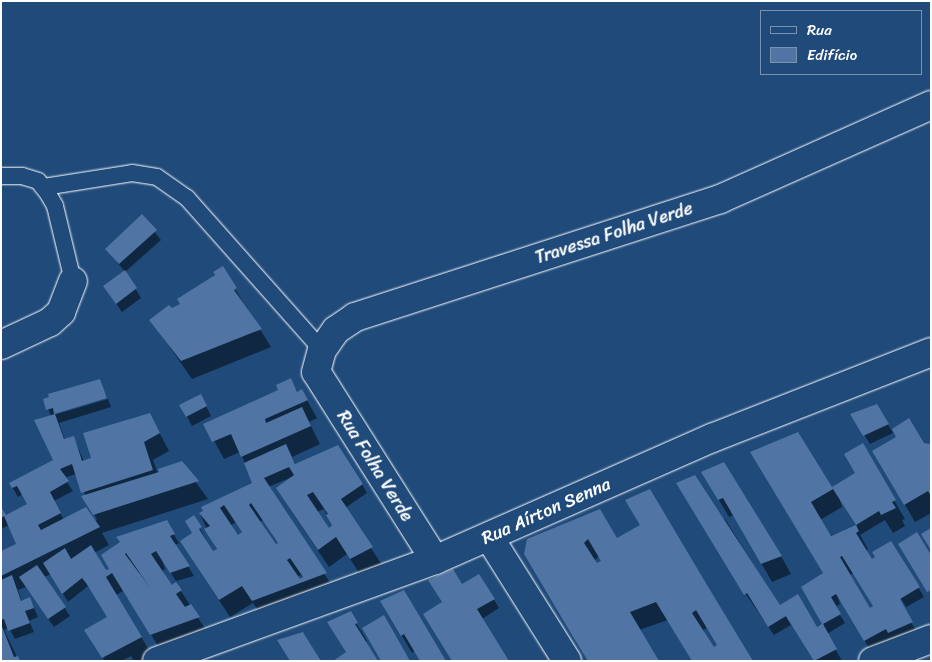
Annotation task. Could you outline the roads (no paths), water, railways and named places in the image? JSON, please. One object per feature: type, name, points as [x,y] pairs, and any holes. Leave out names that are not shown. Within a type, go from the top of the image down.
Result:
[{"type":"street","name":"Travessa Folha Verde","points":[[319,361],[336,330],[355,317],[720,199],[931,105]]},
{"type":"street","points":[[1,345],[50,322],[61,312],[73,281]]},
{"type":"street","name":"Rua Aírton Senna","points":[[157,661],[434,560],[712,438],[931,352]]},
{"type":"street","name":"Rua Folha Verde","points":[[319,361],[434,560]]},
{"type":"street","points":[[489,536],[567,661]]},
{"type":"street","points":[[873,661],[931,639]]},
{"type":"lane","points":[[44,187],[132,172],[157,177],[187,198],[319,361]]},
{"type":"lane","points":[[1,176],[22,176],[38,181],[44,187],[54,206],[73,281]]}]
